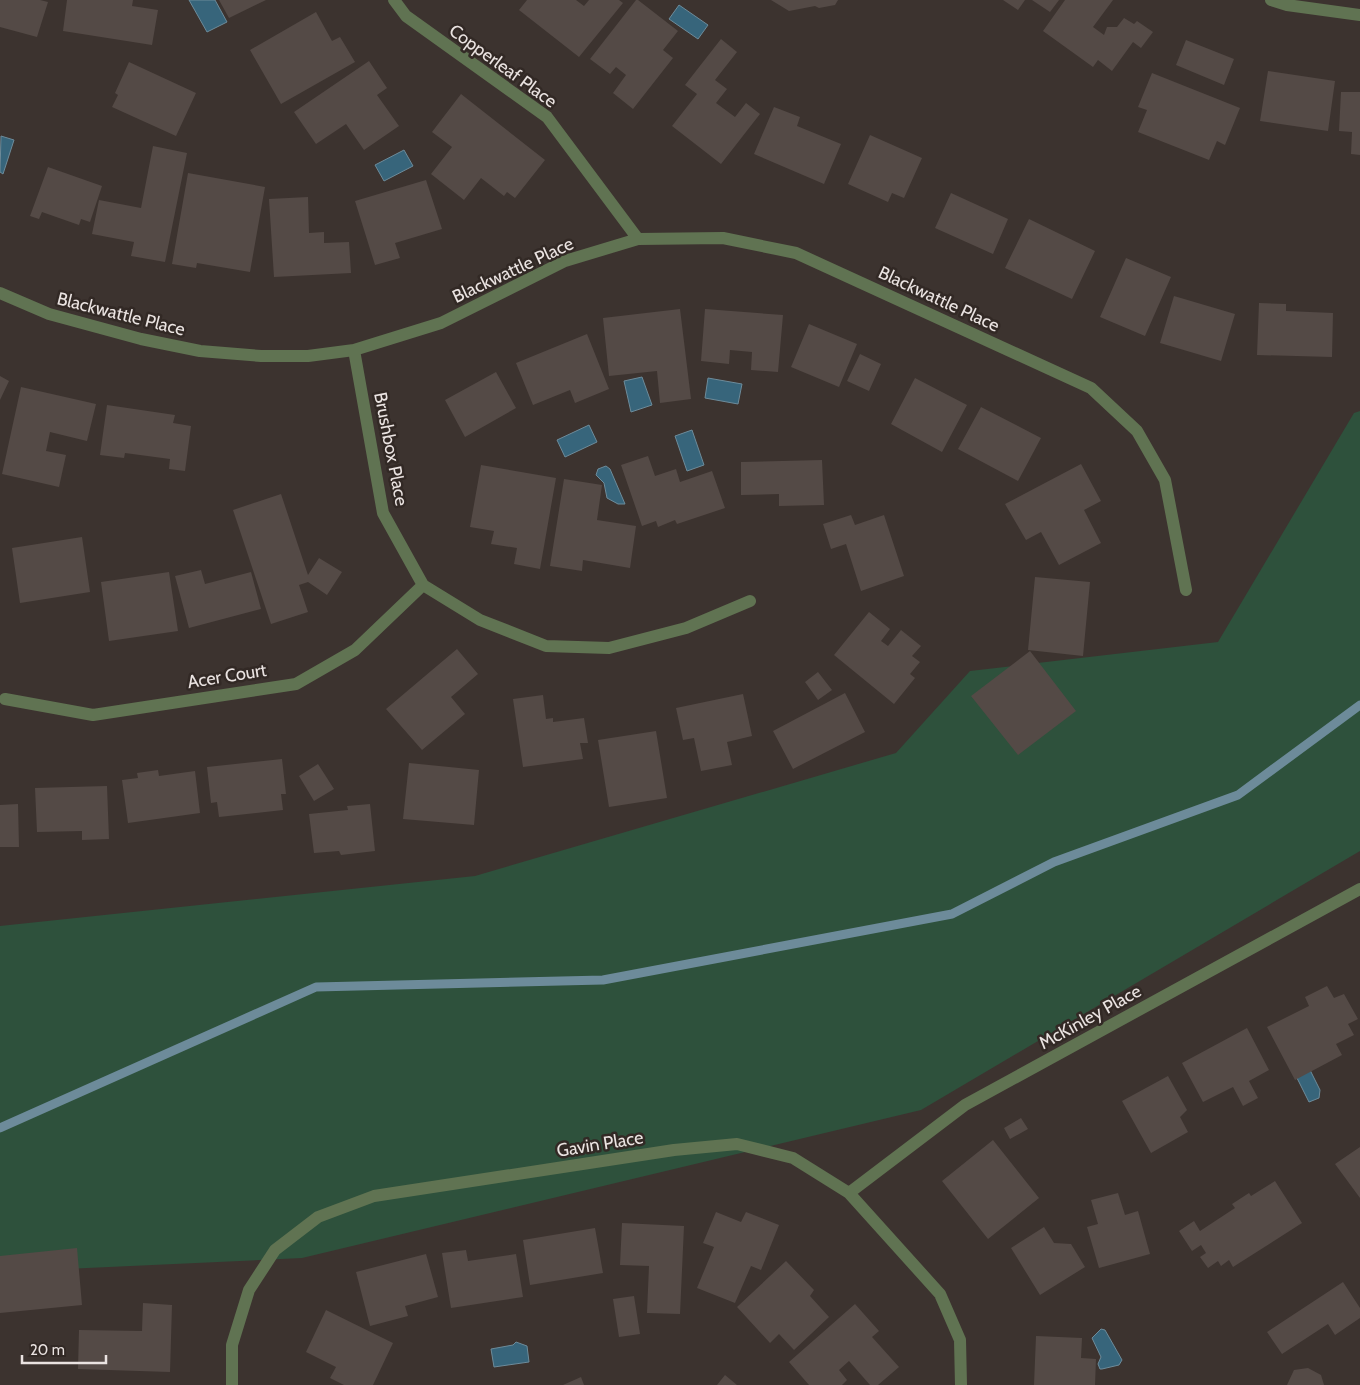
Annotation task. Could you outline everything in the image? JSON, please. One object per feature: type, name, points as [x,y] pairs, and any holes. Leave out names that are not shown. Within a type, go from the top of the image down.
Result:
[{"type":"street","name":"Copperleaf Place","points":[[394,0],[406,16],[547,117],[638,239]]},
{"type":"street","points":[[1271,0],[1287,5],[1360,15]]},
{"type":"street","name":"Blackwattle Place","points":[[0,293],[49,314],[141,339],[200,351],[261,356],[298,356],[354,350],[440,323],[565,261],[638,239],[723,238],[796,253],[1091,388],[1137,431],[1165,480],[1186,590]]},
{"type":"street","name":"Brushbox Place","points":[[354,350],[383,513],[423,585],[480,620],[546,646],[610,648],[686,628],[750,601]]},
{"type":"street","name":"Acer Court","points":[[5,700],[93,715],[296,684],[355,650],[423,585]]},
{"type":"street","name":"McKinley Place","points":[[849,1194],[965,1105],[1360,889]]},
{"type":"street","name":"Gavin Place","points":[[232,1385],[232,1345],[249,1290],[275,1250],[318,1217],[374,1196],[674,1150],[737,1144],[793,1158],[849,1194],[940,1294],[960,1340],[961,1385]]},
{"type":"green space","points":[[1360,411],[1360,851],[921,1110],[302,1258],[0,1272],[0,926],[475,876],[896,753],[970,671],[1218,642],[1354,413]]},
{"type":"water","points":[[189,0],[215,0],[227,22],[207,32]]},
{"type":"water","points":[[679,5],[708,25],[698,39],[669,19]]},
{"type":"water","points":[[1,136],[14,140],[3,174],[0,172]]},
{"type":"water","points":[[404,150],[413,166],[384,181],[375,165]]},
{"type":"water","points":[[642,377],[652,405],[631,412],[624,381]]},
{"type":"water","points":[[708,378],[742,384],[738,404],[705,398]]},
{"type":"water","points":[[589,425],[597,442],[565,457],[557,440]]},
{"type":"water","points":[[692,430],[704,465],[687,471],[675,436]]},
{"type":"water","points":[[606,466],[610,469],[625,504],[618,504],[607,498],[604,483],[596,475],[598,469]]},
{"type":"water","points":[[1308,1066],[1320,1090],[1319,1098],[1309,1102],[1294,1072]]},
{"type":"water","points":[[1101,1329],[1105,1330],[1122,1360],[1119,1365],[1100,1369],[1098,1364],[1101,1357],[1092,1338]]},
{"type":"water","points":[[516,1342],[527,1346],[529,1362],[494,1367],[491,1349],[513,1345]]},
{"type":"building","points":[[0,0],[40,0],[48,2],[37,37],[0,27]]},
{"type":"building","points":[[67,0],[133,0],[132,6],[158,10],[152,45],[63,31]]},
{"type":"building","points":[[219,0],[266,0],[229,18]]},
{"type":"building","points":[[527,0],[576,0],[584,6],[589,0],[619,0],[623,3],[579,57],[519,10]]},
{"type":"building","points":[[636,0],[678,31],[663,50],[673,58],[633,109],[613,93],[626,75],[616,67],[610,74],[590,59]]},
{"type":"building","points":[[771,0],[838,0],[835,5],[819,8],[815,6],[789,11]]},
{"type":"building","points":[[1003,0],[1025,0],[1018,10]]},
{"type":"building","points":[[1032,0],[1059,0],[1050,12]]},
{"type":"building","points":[[1065,0],[1113,0],[1093,27],[1104,35],[1107,27],[1117,27],[1124,18],[1134,24],[1137,21],[1153,32],[1141,48],[1133,42],[1112,71],[1098,60],[1093,67],[1043,31]]},
{"type":"building","points":[[316,12],[332,41],[340,37],[355,62],[281,104],[250,50]]},
{"type":"building","points":[[721,39],[737,52],[715,80],[727,89],[716,103],[735,117],[746,103],[760,114],[721,164],[672,126],[697,94],[685,85]]},
{"type":"building","points":[[1186,40],[1234,59],[1224,85],[1176,65]]},
{"type":"building","points":[[369,61],[387,88],[377,95],[399,126],[364,150],[346,124],[316,144],[294,112]]},
{"type":"building","points":[[129,62],[196,93],[176,136],[112,107],[118,95],[115,93]]},
{"type":"building","points":[[1268,71],[1335,81],[1328,131],[1260,121]]},
{"type":"building","points":[[1152,73],[1240,108],[1225,145],[1217,141],[1209,160],[1138,132],[1147,110],[1138,107]]},
{"type":"building","points":[[1341,92],[1360,92],[1360,155],[1351,154],[1352,132],[1339,131]]},
{"type":"building","points":[[461,94],[545,160],[515,198],[507,192],[504,196],[481,178],[464,200],[431,174],[452,147],[432,132]]},
{"type":"building","points":[[774,107],[800,117],[797,126],[841,144],[824,184],[754,154]]},
{"type":"building","points":[[870,135],[922,158],[904,198],[892,193],[888,202],[848,184]]},
{"type":"building","points":[[153,146],[187,153],[165,262],[131,256],[134,242],[92,234],[99,200],[141,208]]},
{"type":"building","points":[[48,167],[102,186],[90,222],[81,219],[79,225],[42,212],[39,219],[30,216]]},
{"type":"building","points":[[188,173],[265,187],[250,272],[197,263],[196,268],[172,264]]},
{"type":"building","points":[[426,180],[442,229],[395,243],[400,258],[375,265],[355,201]]},
{"type":"building","points":[[951,193],[1008,219],[993,254],[935,228]]},
{"type":"building","points":[[308,197],[309,233],[324,232],[324,243],[349,242],[351,273],[274,277],[269,199]]},
{"type":"building","points":[[1029,219],[1095,251],[1072,299],[1005,268]]},
{"type":"building","points":[[1126,258],[1171,277],[1145,336],[1100,317]]},
{"type":"building","points":[[1174,296],[1235,314],[1221,361],[1160,343]]},
{"type":"building","points":[[1259,303],[1286,304],[1286,311],[1333,313],[1332,357],[1257,355]]},
{"type":"building","points":[[680,309],[691,399],[660,403],[657,371],[609,376],[603,318]]},
{"type":"building","points":[[705,309],[783,315],[778,372],[751,370],[752,352],[730,350],[729,364],[701,361]]},
{"type":"building","points":[[809,324],[857,344],[839,387],[791,367]]},
{"type":"building","points":[[587,334],[609,389],[575,403],[570,390],[533,405],[516,363]]},
{"type":"building","points":[[860,354],[881,364],[869,391],[847,381]]},
{"type":"building","points":[[496,372],[516,408],[465,437],[445,400]]},
{"type":"building","points":[[0,376],[9,381],[0,400]]},
{"type":"building","points":[[915,378],[967,405],[942,452],[891,424]]},
{"type":"building","points":[[21,387],[96,404],[87,441],[50,432],[46,451],[66,455],[59,487],[2,474]]},
{"type":"building","points":[[107,405],[175,415],[173,423],[191,426],[185,471],[169,469],[170,459],[125,453],[124,458],[100,455]]},
{"type":"building","points":[[981,407],[1041,438],[1018,481],[958,449]]},
{"type":"building","points":[[648,456],[655,476],[676,469],[680,482],[712,471],[725,508],[677,524],[675,520],[658,527],[656,521],[642,526],[621,465]]},
{"type":"building","points":[[822,460],[824,505],[779,506],[779,494],[741,495],[741,462]]},
{"type":"building","points":[[1081,464],[1101,501],[1084,510],[1101,543],[1059,565],[1041,532],[1026,540],[1005,504]]},
{"type":"building","points":[[481,465],[556,478],[540,569],[514,564],[517,548],[491,544],[494,531],[470,527]]},
{"type":"building","points":[[564,479],[602,485],[597,520],[636,526],[630,568],[583,560],[582,571],[550,566]]},
{"type":"building","points":[[281,494],[308,575],[319,558],[342,572],[327,595],[308,582],[299,585],[308,612],[271,624],[233,510]]},
{"type":"building","points":[[851,515],[855,525],[884,515],[904,576],[861,591],[846,544],[831,549],[823,524]]},
{"type":"building","points":[[82,537],[90,592],[20,603],[12,548]]},
{"type":"building","points":[[201,570],[205,584],[251,572],[261,609],[189,628],[175,576]]},
{"type":"building","points":[[169,572],[178,631],[109,641],[101,582]]},
{"type":"building","points":[[1035,577],[1090,582],[1083,656],[1028,650]]},
{"type":"building","points":[[869,612],[890,629],[881,641],[888,646],[901,630],[921,646],[912,656],[920,662],[910,674],[915,678],[894,704],[834,655]]},
{"type":"building","points":[[457,649],[478,674],[451,697],[465,714],[422,750],[386,709]]},
{"type":"building","points":[[1030,651],[1076,711],[1018,755],[971,696]]},
{"type":"building","points":[[818,672],[832,690],[818,700],[805,682]]},
{"type":"building","points":[[845,693],[865,732],[793,769],[773,731]]},
{"type":"building","points":[[743,694],[752,736],[727,742],[732,765],[701,771],[694,738],[683,740],[676,708]]},
{"type":"building","points":[[543,695],[546,719],[553,718],[553,722],[584,718],[588,743],[580,743],[583,759],[523,767],[513,699]]},
{"type":"building","points":[[656,731],[667,798],[609,807],[598,740]]},
{"type":"building","points":[[282,759],[286,794],[281,794],[283,810],[219,817],[217,802],[211,803],[207,767]]},
{"type":"building","points":[[409,763],[479,770],[474,825],[403,819]]},
{"type":"building","points":[[318,764],[334,789],[314,801],[299,776]]},
{"type":"building","points":[[158,770],[159,776],[195,771],[200,813],[128,823],[122,780],[138,778],[137,773]]},
{"type":"building","points":[[107,786],[109,839],[82,840],[82,831],[37,832],[35,788]]},
{"type":"building","points":[[18,804],[19,847],[0,847],[0,805]]},
{"type":"building","points":[[370,804],[375,851],[341,855],[339,851],[314,853],[309,814],[348,810],[347,806]]},
{"type":"building","points":[[1327,986],[1334,998],[1344,994],[1358,1019],[1348,1024],[1354,1035],[1336,1044],[1342,1055],[1295,1080],[1267,1027],[1309,1006],[1305,997]]},
{"type":"building","points":[[1247,1028],[1269,1070],[1249,1081],[1258,1098],[1243,1106],[1233,1087],[1203,1102],[1182,1063]]},
{"type":"building","points":[[1168,1076],[1187,1110],[1180,1117],[1188,1132],[1151,1153],[1122,1101]]},
{"type":"building","points":[[1021,1118],[1028,1129],[1010,1139],[1004,1128]]},
{"type":"building","points":[[993,1140],[1039,1198],[988,1239],[942,1181]]},
{"type":"building","points":[[1360,1147],[1360,1198],[1335,1164]]},
{"type":"building","points":[[1275,1181],[1302,1223],[1233,1267],[1229,1260],[1221,1266],[1218,1261],[1208,1268],[1200,1257],[1206,1253],[1201,1245],[1192,1251],[1179,1231],[1194,1221],[1200,1231],[1235,1208],[1232,1204],[1249,1193],[1251,1196]]},
{"type":"building","points":[[1118,1193],[1125,1215],[1138,1211],[1150,1254],[1099,1268],[1087,1227],[1098,1224],[1091,1200]]},
{"type":"building","points":[[716,1212],[741,1222],[746,1212],[779,1225],[761,1270],[751,1266],[735,1303],[697,1288],[714,1247],[703,1243]]},
{"type":"building","points":[[622,1223],[684,1226],[680,1314],[647,1313],[649,1266],[620,1265]]},
{"type":"building","points":[[1044,1227],[1054,1243],[1071,1244],[1085,1267],[1040,1295],[1011,1248]]},
{"type":"building","points":[[595,1228],[603,1273],[530,1285],[523,1240]]},
{"type":"building","points":[[77,1248],[82,1305],[0,1313],[0,1256]]},
{"type":"building","points":[[466,1250],[468,1261],[516,1254],[523,1297],[451,1308],[442,1253]]},
{"type":"building","points":[[426,1254],[438,1297],[405,1306],[408,1316],[370,1326],[356,1272]]},
{"type":"building","points":[[786,1261],[814,1290],[810,1296],[829,1317],[794,1350],[779,1334],[770,1343],[737,1307]]},
{"type":"building","points":[[1343,1282],[1360,1308],[1360,1318],[1335,1335],[1328,1324],[1282,1354],[1267,1332]]},
{"type":"building","points":[[634,1296],[640,1334],[619,1337],[613,1299]]},
{"type":"building","points":[[143,1303],[172,1305],[170,1372],[78,1369],[79,1330],[142,1331]]},
{"type":"building","points":[[855,1304],[879,1331],[872,1337],[899,1367],[878,1385],[870,1385],[849,1361],[839,1370],[847,1380],[842,1385],[809,1385],[789,1362]]},
{"type":"building","points":[[326,1310],[393,1343],[373,1385],[344,1385],[330,1378],[336,1367],[306,1352]]},
{"type":"building","points":[[1036,1336],[1082,1338],[1081,1358],[1096,1359],[1095,1385],[1034,1385]]},
{"type":"building","points":[[1308,1368],[1321,1375],[1324,1385],[1287,1385],[1294,1370]]},
{"type":"building","points":[[725,1375],[737,1385],[717,1385]]},
{"type":"building","points":[[581,1377],[584,1385],[563,1385]]},
{"type":"waterway","points":[[0,1128],[316,987],[603,980],[952,914],[1054,862],[1238,795],[1360,705]]}]
